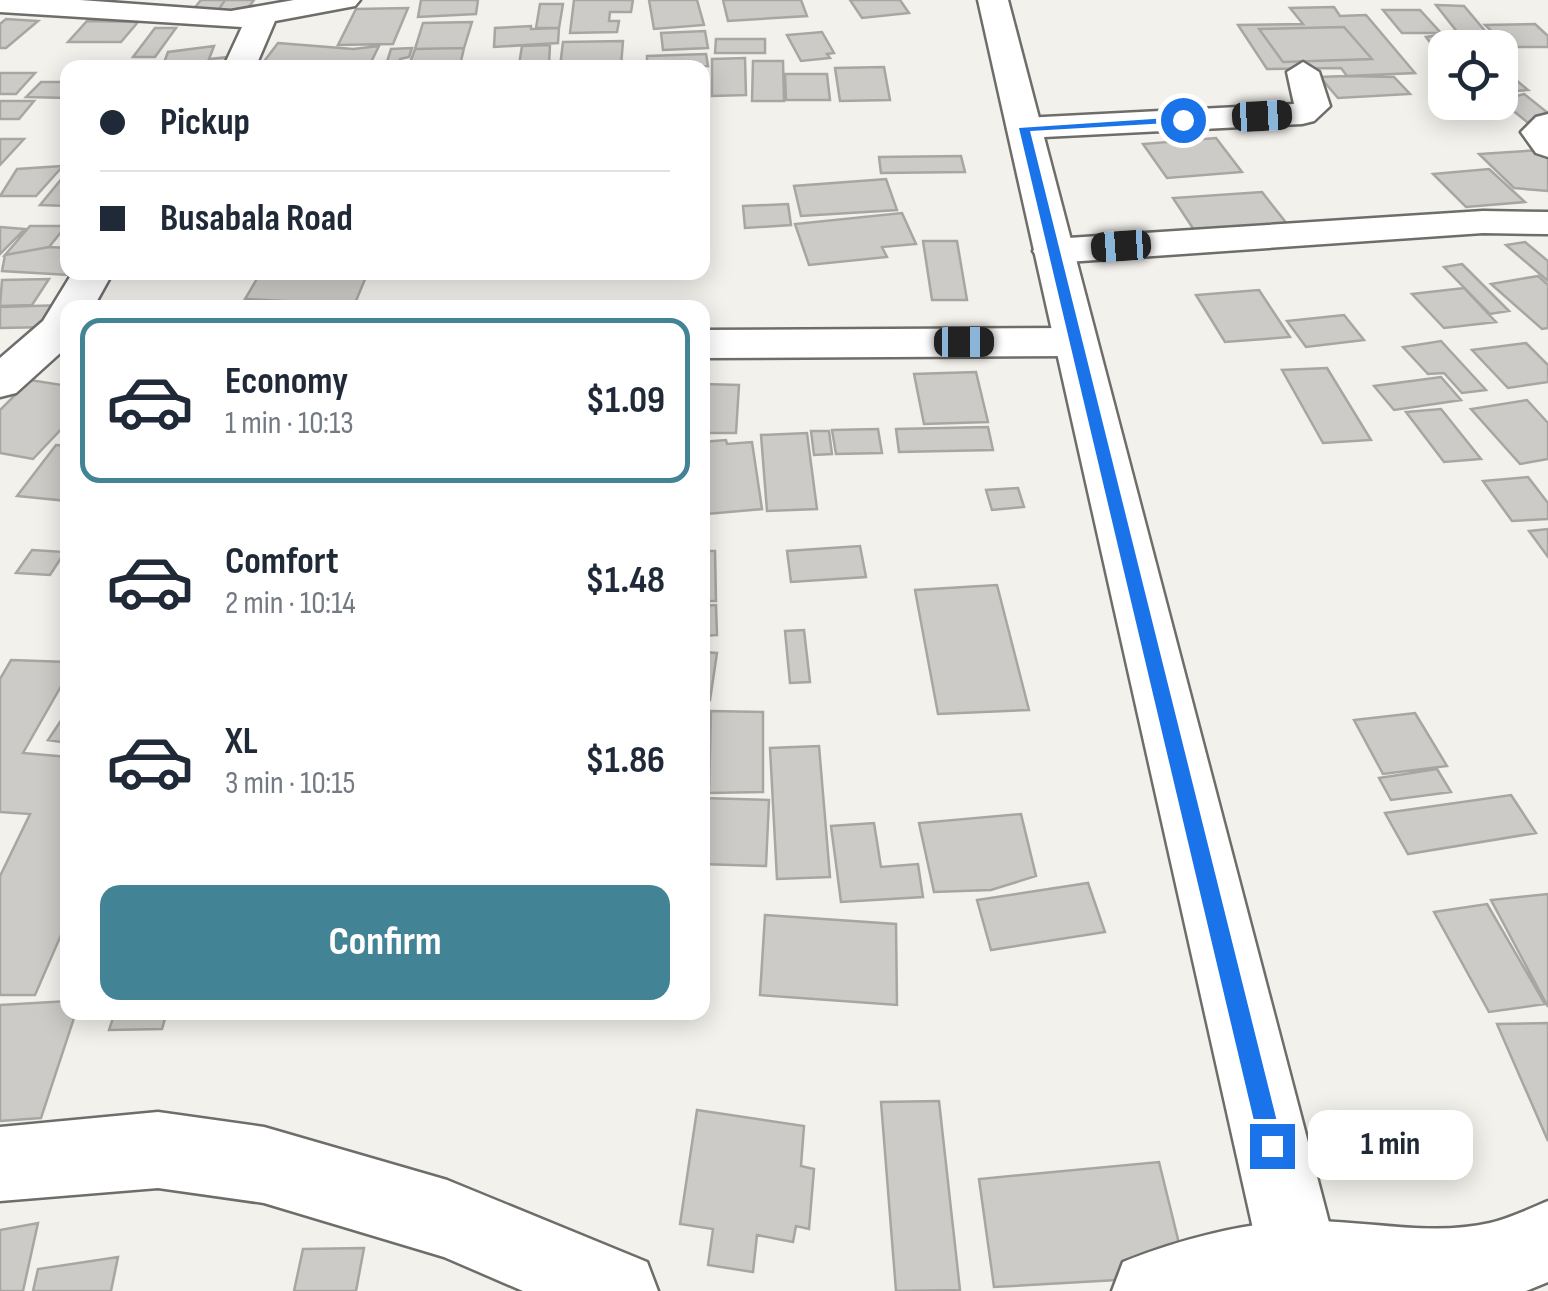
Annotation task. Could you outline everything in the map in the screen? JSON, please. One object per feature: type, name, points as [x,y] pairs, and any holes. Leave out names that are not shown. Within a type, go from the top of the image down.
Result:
[{"type":"street","points":[[0,3],[261,18],[346,0]]},
{"type":"street","points":[[992,0],[1303,1276]]},
{"type":"street","points":[[243,60],[261,18]]},
{"type":"street","points":[[1024,128],[1302,114],[1313,106],[1303,72]]},
{"type":"street","points":[[1548,124],[1538,132],[1548,146]]},
{"type":"street","points":[[1054,251],[1483,222],[1548,222]]},
{"type":"street","points":[[0,382],[60,327]]},
{"type":"street","points":[[710,344],[1076,342]]},
{"type":"street","points":[[2,1164],[158,1150],[264,1165],[446,1218],[618,1291]]},
{"type":"street","points":[[1152,1291],[1303,1276],[1452,1271],[1520,1256],[1548,1240]]},
{"type":"building","points":[[201,0],[225,0],[217,12],[192,11]]},
{"type":"building","points":[[225,0],[254,0],[245,12],[217,12]]},
{"type":"building","points":[[421,0],[478,0],[476,14],[418,17]]},
{"type":"building","points":[[574,0],[633,0],[631,12],[610,12],[609,21],[619,21],[617,32],[570,33]]},
{"type":"building","points":[[649,0],[697,0],[704,25],[654,29]]},
{"type":"building","points":[[723,0],[801,0],[807,16],[728,21]]},
{"type":"building","points":[[850,0],[900,0],[909,13],[862,18]]},
{"type":"building","points":[[540,4],[563,4],[559,28],[536,28]]},
{"type":"building","points":[[1436,5],[1464,6],[1484,30],[1456,30]]},
{"type":"building","points":[[1334,7],[1340,16],[1366,15],[1415,73],[1347,76],[1341,68],[1267,69],[1238,25],[1303,24],[1290,8]],"holes":[[[1344,27],[1372,59],[1283,62],[1259,29]]]},
{"type":"building","points":[[408,8],[393,44],[338,45],[356,9]]},
{"type":"building","points":[[1383,10],[1420,10],[1438,30],[1428,33],[1402,33]]},
{"type":"building","points":[[6,19],[38,21],[6,48],[0,48],[0,24]]},
{"type":"building","points":[[87,21],[138,22],[121,42],[68,42]]},
{"type":"building","points":[[472,22],[464,48],[415,49],[423,23]]},
{"type":"building","points":[[1535,24],[1548,36],[1548,47],[1518,47],[1518,30],[1490,30],[1485,25]]},
{"type":"building","points":[[1344,27],[1372,59],[1283,62],[1259,29]]},
{"type":"building","points":[[155,28],[176,28],[155,57],[133,57]]},
{"type":"building","points":[[495,28],[559,28],[558,43],[494,47]]},
{"type":"building","points":[[705,31],[708,48],[663,50],[661,33]]},
{"type":"building","points":[[822,32],[834,53],[827,54],[830,58],[801,61],[787,35]]},
{"type":"building","points":[[716,39],[765,39],[765,53],[715,53]]},
{"type":"building","points":[[623,41],[621,60],[561,60],[563,42]]},
{"type":"building","points":[[278,43],[353,49],[379,46],[372,60],[265,60]]},
{"type":"building","points":[[550,45],[549,60],[520,60],[522,46]]},
{"type":"building","points":[[214,46],[209,59],[229,57],[228,60],[165,60],[168,52]]},
{"type":"building","points":[[412,48],[409,57],[388,60],[391,49]]},
{"type":"building","points":[[464,48],[461,60],[411,60],[415,49]]},
{"type":"building","points":[[706,54],[707,60],[647,60],[647,56]]},
{"type":"building","points":[[745,58],[746,95],[712,96],[712,59]]},
{"type":"building","points":[[753,61],[783,61],[784,101],[752,101]]},
{"type":"building","points":[[884,67],[890,100],[840,101],[835,68]]},
{"type":"building","points":[[0,73],[35,73],[16,94],[0,94]]},
{"type":"building","points":[[785,74],[827,74],[830,100],[786,100]]},
{"type":"building","points":[[1320,77],[1394,77],[1410,94],[1338,98]]},
{"type":"building","points":[[41,82],[60,82],[60,98],[26,97]]},
{"type":"building","points":[[1524,94],[1548,113],[1548,120],[1527,122],[1518,115],[1518,96]]},
{"type":"building","points":[[0,101],[34,101],[19,119],[0,119]]},
{"type":"building","points":[[1216,138],[1242,172],[1167,178],[1143,144]]},
{"type":"building","points":[[0,139],[24,139],[0,165]]},
{"type":"building","points":[[1540,150],[1548,158],[1548,191],[1514,188],[1479,154]]},
{"type":"building","points":[[961,156],[965,172],[881,173],[879,157]]},
{"type":"building","points":[[60,166],[36,196],[0,196],[17,169]]},
{"type":"building","points":[[1489,169],[1525,202],[1466,207],[1433,174]]},
{"type":"building","points":[[886,179],[897,210],[801,216],[794,186]]},
{"type":"building","points":[[60,181],[60,206],[40,205]]},
{"type":"building","points":[[1262,192],[1291,229],[1198,236],[1173,198]]},
{"type":"building","points":[[788,204],[791,225],[745,228],[743,206]]},
{"type":"building","points":[[902,213],[916,244],[882,247],[887,257],[809,265],[795,224]]},
{"type":"building","points":[[30,226],[60,226],[60,233],[49,247],[5,255]]},
{"type":"building","points":[[0,227],[25,229],[0,254]]},
{"type":"building","points":[[923,241],[957,241],[967,300],[932,300]]},
{"type":"building","points":[[1525,242],[1548,261],[1548,281],[1506,245]]},
{"type":"building","points":[[60,248],[60,274],[2,271],[5,255]]},
{"type":"building","points":[[1462,264],[1509,311],[1490,314],[1444,267]]},
{"type":"building","points":[[1538,276],[1548,285],[1548,328],[1542,329],[1491,284]]},
{"type":"building","points":[[49,279],[32,305],[0,306],[2,280]]},
{"type":"building","points":[[256,280],[365,280],[356,300],[245,299]]},
{"type":"building","points":[[1464,288],[1496,322],[1444,328],[1412,294]]},
{"type":"building","points":[[1259,290],[1290,337],[1225,342],[1196,295]]},
{"type":"building","points":[[60,305],[60,310],[49,327],[0,328],[0,307]]},
{"type":"building","points":[[1344,315],[1364,340],[1306,347],[1287,321]]},
{"type":"building","points":[[1441,341],[1486,390],[1462,393],[1444,373],[1428,374],[1403,347]]},
{"type":"building","points":[[1526,343],[1548,365],[1548,382],[1508,388],[1472,350]]},
{"type":"building","points":[[1327,368],[1371,440],[1323,443],[1282,370]]},
{"type":"building","points":[[976,372],[988,422],[924,424],[914,374]]},
{"type":"building","points":[[1441,377],[1461,400],[1394,410],[1374,386]]},
{"type":"building","points":[[30,380],[60,385],[60,430],[33,459],[0,453],[0,410]]},
{"type":"building","points":[[710,384],[739,385],[736,433],[710,433]]},
{"type":"building","points":[[1527,400],[1548,423],[1548,459],[1520,464],[1471,409]]},
{"type":"building","points":[[1441,409],[1481,459],[1444,462],[1406,412]]},
{"type":"building","points":[[988,427],[993,450],[899,452],[896,429]]},
{"type":"building","points":[[878,429],[882,453],[836,454],[832,430]]},
{"type":"building","points":[[811,431],[829,431],[832,454],[814,455]]},
{"type":"building","points":[[807,433],[817,509],[767,511],[761,435]]},
{"type":"building","points":[[710,441],[752,442],[762,509],[710,514]]},
{"type":"building","points":[[56,445],[60,445],[60,500],[17,496]]},
{"type":"building","points":[[1528,477],[1548,503],[1548,519],[1512,521],[1483,481]]},
{"type":"building","points":[[1018,488],[1024,507],[992,510],[986,490]]},
{"type":"building","points":[[1548,529],[1548,557],[1529,531]]},
{"type":"building","points":[[860,546],[866,577],[791,582],[787,551]]},
{"type":"building","points":[[32,550],[60,552],[60,560],[50,575],[16,573]]},
{"type":"building","points":[[710,551],[715,551],[716,601],[710,601]]},
{"type":"building","points":[[997,585],[1029,710],[938,714],[915,590]]},
{"type":"building","points":[[710,605],[716,605],[717,635],[710,635]]},
{"type":"building","points":[[804,630],[810,682],[790,683],[785,631]]},
{"type":"building","points":[[710,653],[717,653],[710,700]]},
{"type":"building","points":[[11,660],[60,662],[60,688],[23,753],[60,756],[60,937],[35,995],[0,995],[0,876],[30,814],[0,812],[0,679]]},
{"type":"building","points":[[711,711],[763,712],[763,792],[710,793]]},
{"type":"building","points":[[1415,713],[1447,766],[1383,774],[1354,720]]},
{"type":"building","points":[[60,722],[60,742],[48,740]]},
{"type":"building","points":[[819,746],[830,877],[777,879],[770,748]]},
{"type":"building","points":[[1437,769],[1451,792],[1391,800],[1379,778]]},
{"type":"building","points":[[1511,795],[1536,833],[1408,854],[1385,813]]},
{"type":"building","points":[[710,798],[769,800],[766,866],[710,864]]},
{"type":"building","points":[[1021,814],[1036,876],[991,890],[934,892],[919,823]]},
{"type":"building","points":[[874,823],[881,867],[918,864],[923,897],[841,902],[831,826]]},
{"type":"building","points":[[1088,883],[1105,932],[991,950],[977,900]]},
{"type":"building","points":[[1548,894],[1548,1007],[1491,900]]},
{"type":"building","points":[[1487,904],[1545,1004],[1489,1012],[1434,912]]},
{"type":"building","points":[[765,915],[896,924],[897,1005],[760,995]]},
{"type":"building","points":[[60,1001],[60,1020],[73,1020],[41,1118],[0,1121],[0,1005]]},
{"type":"building","points":[[112,1020],[165,1020],[162,1029],[109,1030]]},
{"type":"building","points":[[1548,1023],[1548,1141],[1497,1024]]},
{"type":"building","points":[[939,1101],[960,1290],[896,1291],[881,1102]]},
{"type":"building","points":[[697,1110],[804,1126],[801,1166],[814,1169],[809,1229],[796,1226],[793,1242],[757,1235],[753,1272],[708,1265],[713,1229],[680,1224]]},
{"type":"building","points":[[1159,1162],[1187,1276],[994,1287],[979,1179]]},
{"type":"building","points":[[38,1223],[23,1291],[0,1291],[0,1230]]},
{"type":"building","points":[[364,1248],[356,1291],[294,1291],[303,1249]]},
{"type":"building","points":[[118,1257],[111,1291],[33,1291],[38,1269]]},
{"type":"route","points":[[1183,120],[1024,128],[1272,1146]]}]
